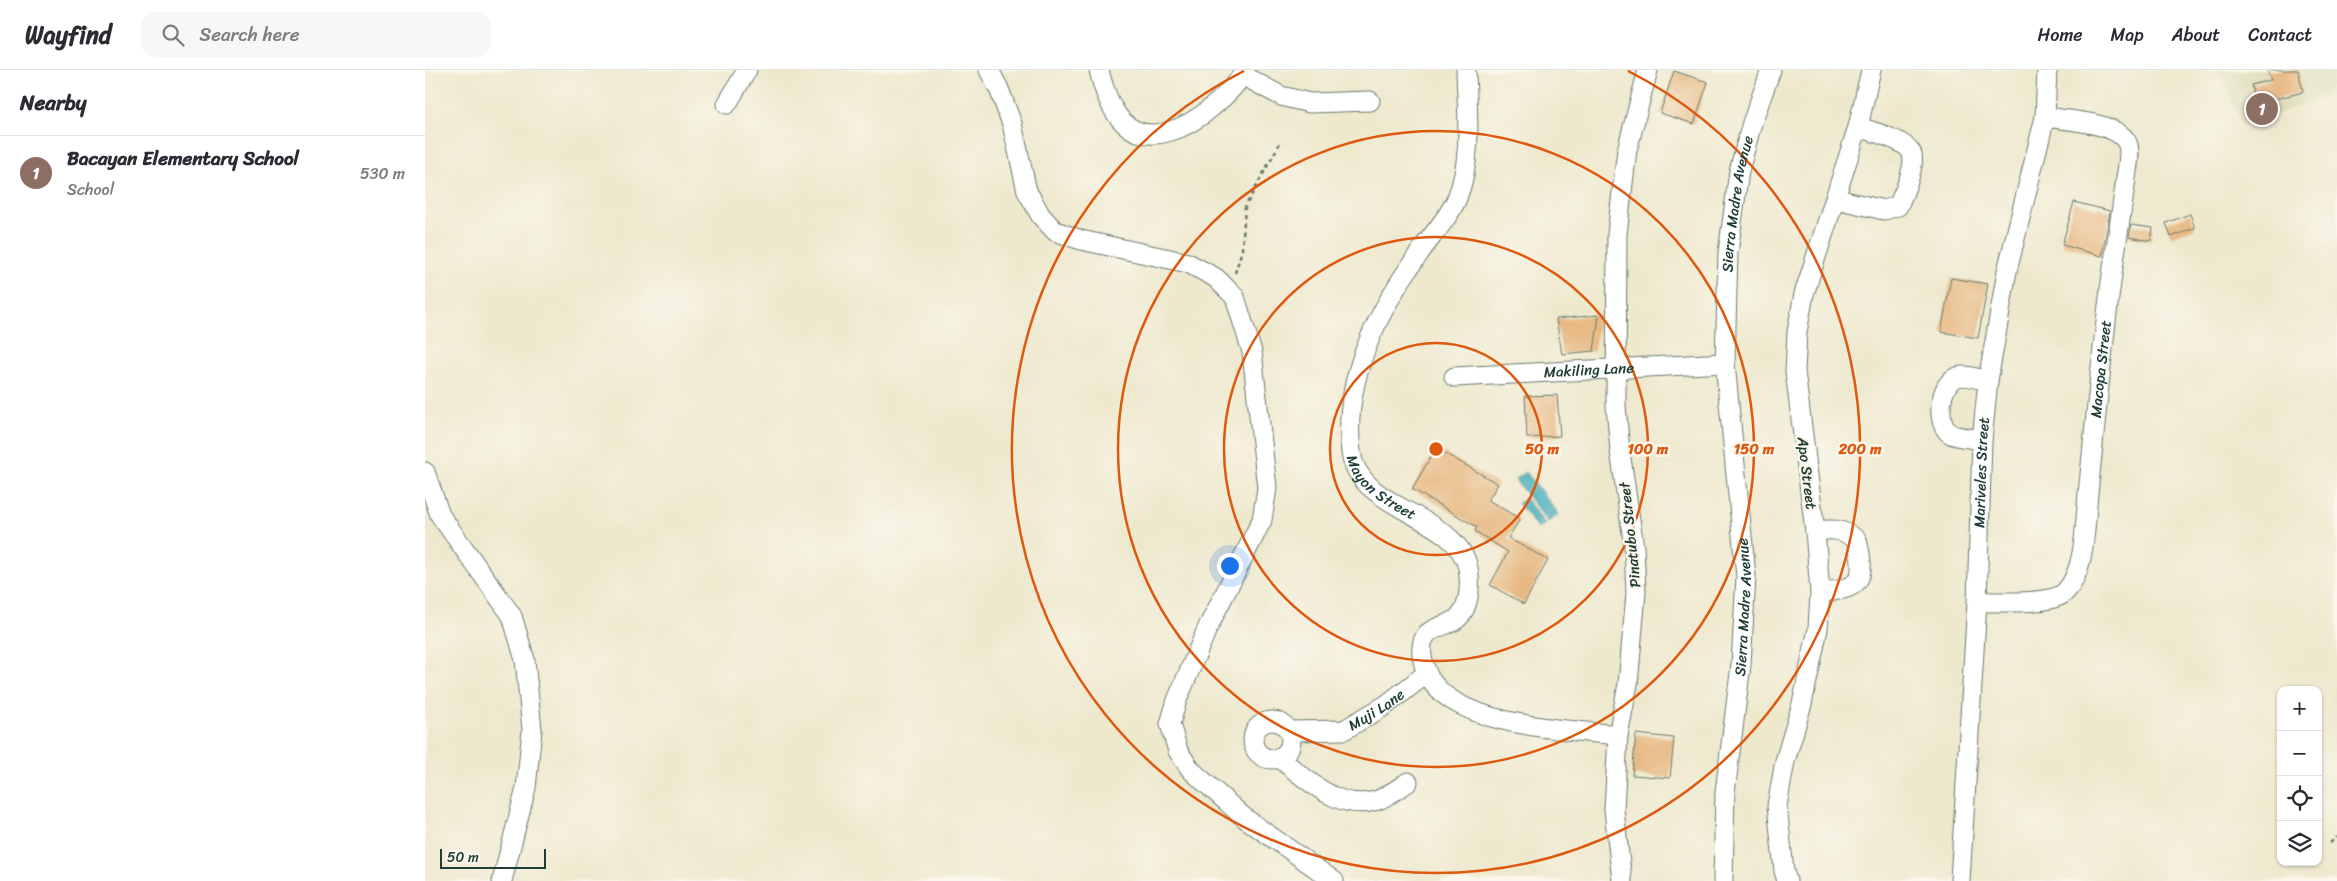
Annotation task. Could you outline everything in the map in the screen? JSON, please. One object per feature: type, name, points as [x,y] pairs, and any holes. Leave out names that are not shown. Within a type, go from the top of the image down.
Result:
[{"type":"street","points":[[727,104],[747,70]]},
{"type":"street","points":[[989,70],[999,89],[1012,124],[1027,192],[1041,216],[1055,232],[1081,240],[1188,263],[1206,271],[1235,297],[1252,352],[1267,488],[1262,520],[1208,627],[1177,700],[1170,724],[1178,750],[1191,770],[1246,819],[1334,881]]},
{"type":"street","points":[[1099,70],[1111,105],[1123,122],[1133,129],[1149,135],[1167,132],[1186,125],[1223,97],[1244,72],[1281,96],[1310,103],[1370,101]]},
{"type":"street","name":"Mayon Street","points":[[1426,674],[1423,660],[1423,643],[1426,634],[1459,617],[1463,612],[1469,594],[1467,565],[1460,550],[1447,536],[1397,507],[1366,482],[1354,466],[1351,452],[1350,419],[1353,394],[1370,337],[1398,284],[1456,201],[1464,180],[1468,157],[1466,70]]},
{"type":"street","name":"Pinatubo Street","points":[[1622,881],[1614,810],[1617,735],[1628,684],[1636,593],[1634,547],[1620,451],[1616,406],[1618,224],[1627,150],[1649,70]]},
{"type":"street","name":"Sierra Madre Avenue","points":[[1723,881],[1725,792],[1741,666],[1746,576],[1725,363],[1728,253],[1739,171],[1752,123],[1771,70]]},
{"type":"street","name":"Apo Street","points":[[1787,881],[1783,871],[1777,806],[1785,761],[1802,704],[1818,629],[1819,592],[1815,531],[1795,371],[1797,332],[1804,294],[1858,127],[1871,70]]},
{"type":"street","name":"Mariveles Street","points":[[1960,881],[1977,602],[1982,440],[1988,381],[2007,271],[2045,117],[2047,70]]},
{"type":"street","name":"Macopa Street","points":[[1977,602],[2057,598],[2064,593],[2078,574],[2109,293],[2127,173],[2128,145],[2123,136],[2113,130],[2095,124],[2045,117]]},
{"type":"street","points":[[1836,199],[1884,210],[1898,206],[1904,193],[1913,159],[1912,153],[1907,147],[1887,136],[1858,127]]},
{"type":"street","name":"Makiling Lane","points":[[1454,377],[1725,363]]},
{"type":"street","points":[[1982,440],[1951,434],[1942,423],[1941,410],[1946,386],[1956,377],[1963,376],[1988,381]]},
{"type":"street","points":[[425,472],[441,515],[461,547],[512,616],[525,660],[532,730],[526,788],[502,881]]},
{"type":"street","points":[[1815,531],[1831,529],[1847,531],[1857,540],[1862,566],[1859,577],[1853,586],[1843,591],[1819,592]]},
{"type":"street","points":[[1426,674],[1451,699],[1464,708],[1494,719],[1617,735]]},
{"type":"street","name":"Muji Lane","points":[[1290,732],[1344,730],[1386,705],[1426,674]]},
{"type":"street","points":[[1279,758],[1289,750],[1292,738],[1290,732],[1280,722],[1274,720],[1261,724],[1253,736],[1255,749],[1259,754],[1265,758],[1279,758],[1334,798],[1366,802],[1379,799],[1408,782]]},
{"type":"path","points":[[1226,287],[1236,271],[1242,250],[1245,207],[1281,140]]},
{"type":"path","points":[[2330,843],[2337,837]]},
{"type":"shaded area","points":[[2219,70],[2337,70],[2337,91],[2242,127]]},
{"type":"water","points":[[1526,472],[1559,514],[1548,522],[1515,480]]},
{"type":"water","points":[[1525,498],[1545,524],[1538,529],[1518,503]]},
{"type":"building","points":[[2267,70],[2298,70],[2303,92],[2255,104],[2251,85],[2271,80]]},
{"type":"building","points":[[1674,71],[1708,82],[1694,124],[1660,113]]},
{"type":"building","points":[[2074,202],[2110,211],[2102,256],[2062,245]]},
{"type":"building","points":[[2190,214],[2195,228],[2171,237],[2166,223]]},
{"type":"building","points":[[2131,225],[2153,228],[2151,241],[2129,237]]},
{"type":"building","points":[[1951,278],[1988,284],[1978,338],[1941,332]]},
{"type":"building","points":[[1599,315],[1594,351],[1562,354],[1556,319]]},
{"type":"building","points":[[1557,395],[1560,436],[1527,438],[1525,396]]},
{"type":"building","points":[[1436,448],[1498,484],[1488,500],[1520,519],[1508,538],[1548,560],[1524,604],[1490,585],[1508,552],[1475,531],[1477,527],[1412,489]]},
{"type":"building","points":[[1636,734],[1674,738],[1670,778],[1632,775]]},
{"type":"place","name":"Bacayan Elementary School","points":[[2262,109]]}]
